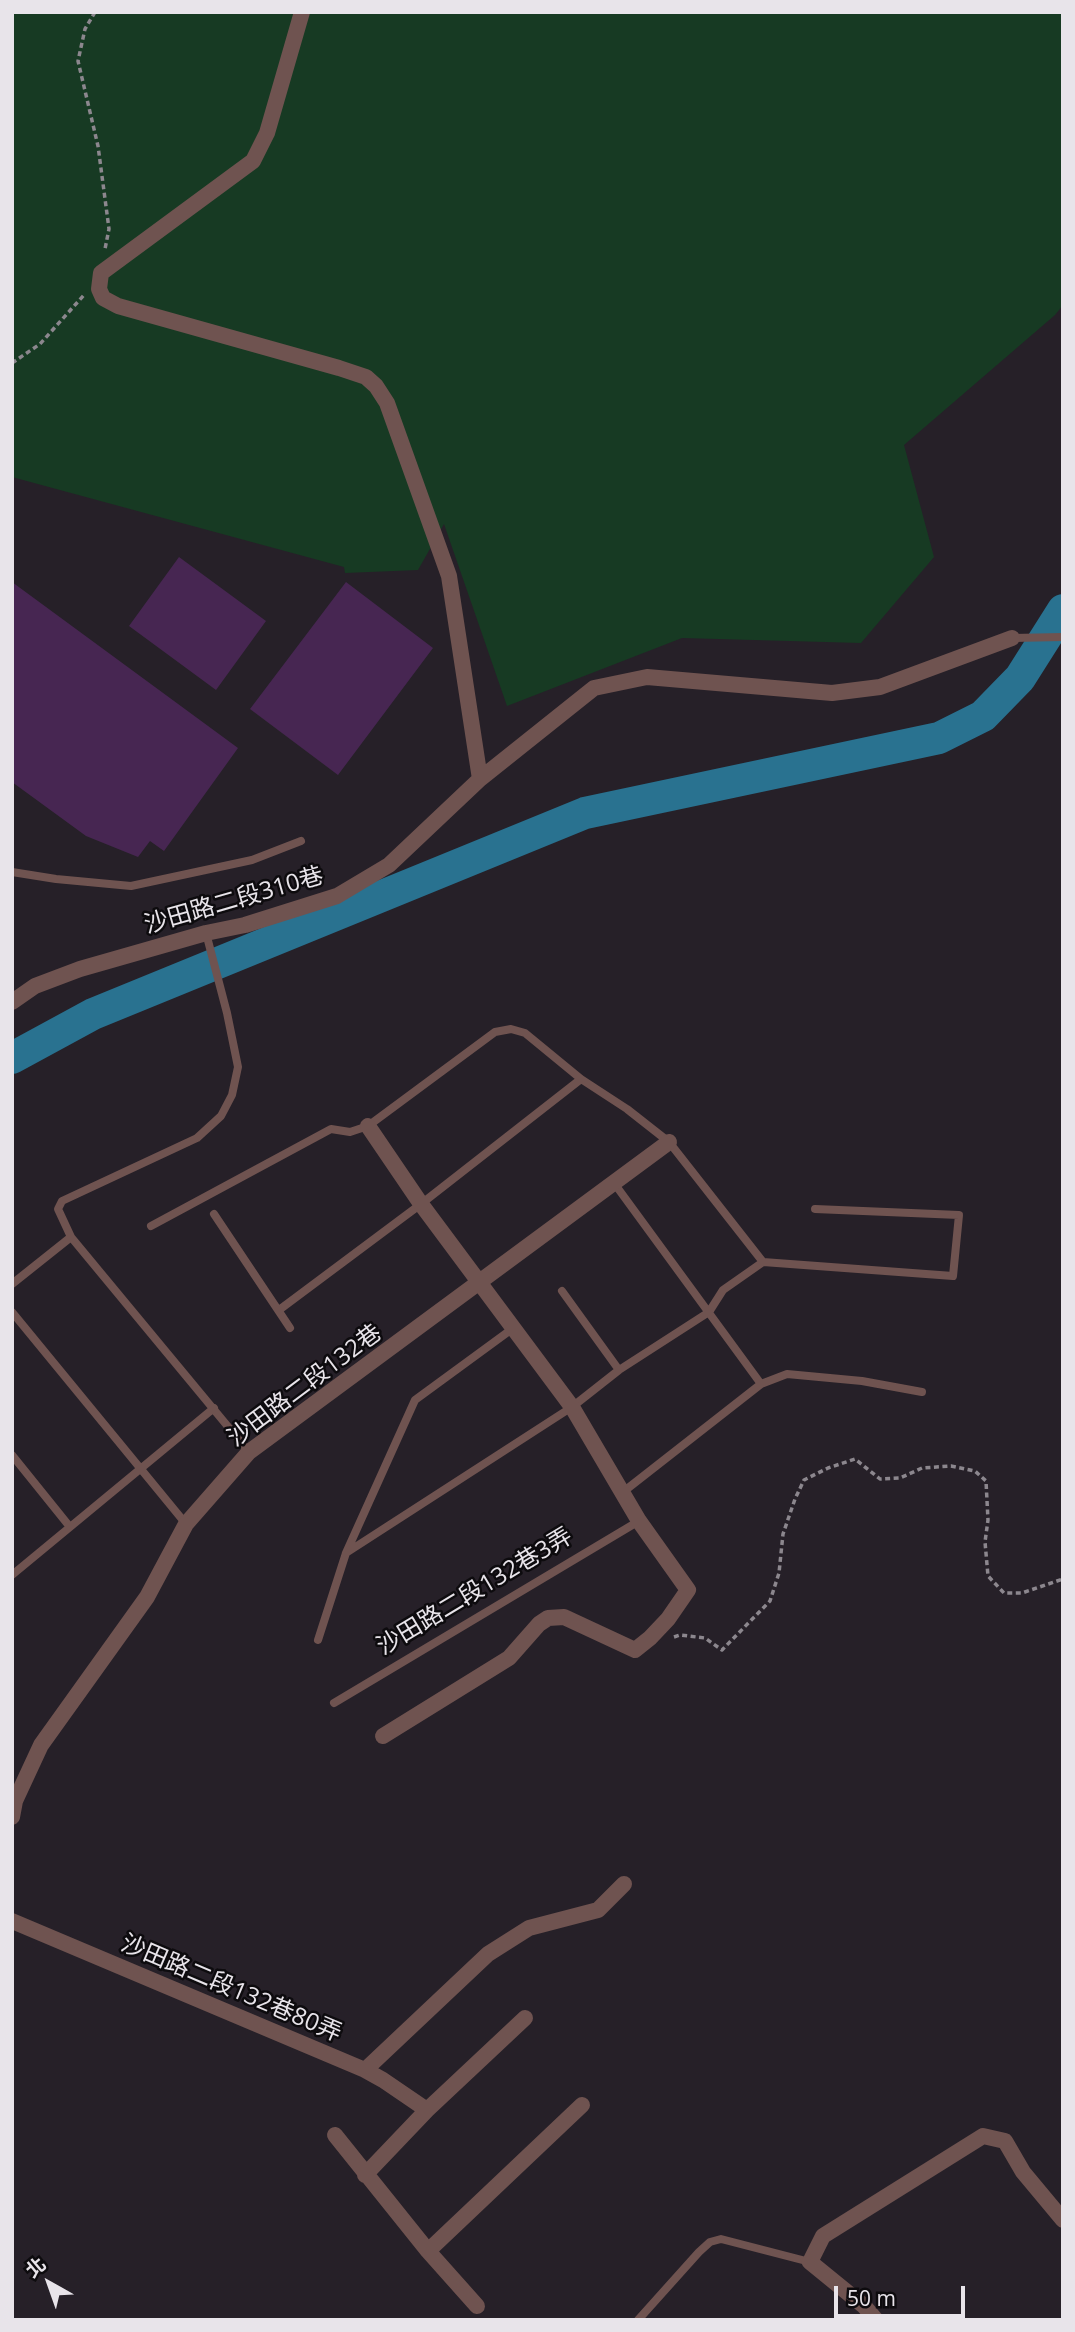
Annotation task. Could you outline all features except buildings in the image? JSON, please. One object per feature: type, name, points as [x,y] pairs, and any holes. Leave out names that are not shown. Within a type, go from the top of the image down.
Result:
[{"type":"street","points":[[302,12],[267,133],[253,161],[101,274],[99,289],[103,298],[118,306],[339,368],[366,377],[376,386],[387,404],[449,576],[480,779]]},
{"type":"street","name":"沙田路二段310巷","points":[[12,1002],[35,986],[80,969],[206,933],[245,925],[337,896],[389,865],[480,779],[594,688],[647,677],[832,693],[868,689],[1012,639]]},
{"type":"street","points":[[368,1126],[421,1204],[572,1407],[639,1521],[688,1590],[668,1619],[635,1650],[564,1616],[548,1618],[539,1624],[509,1658],[383,1736]]},
{"type":"street","name":"沙田路二段132巷","points":[[12,1817],[15,1801],[41,1745],[147,1597],[186,1524],[250,1452],[669,1142]]},
{"type":"street","points":[[365,2070],[488,1954],[529,1928],[598,1910],[624,1884]]},
{"type":"street","name":"沙田路二段132巷80弄","points":[[12,1922],[365,2070],[427,2110]]},
{"type":"street","points":[[366,2175],[427,2110],[525,2018]]},
{"type":"street","points":[[428,2251],[582,2105]]},
{"type":"street","points":[[335,2135],[428,2251],[477,2306]]},
{"type":"street","points":[[876,2320],[864,2306],[810,2262],[822,2236],[983,2136],[1004,2141],[1023,2172],[1057,2205],[1063,2220]]},
{"type":"lane","points":[[1012,639],[1063,637]]},
{"type":"lane","points":[[12,872],[131,886],[252,860],[301,841]]},
{"type":"lane","points":[[206,933],[238,1067],[232,1095],[221,1116],[197,1138],[62,1201],[58,1209],[71,1237],[250,1452]]},
{"type":"lane","points":[[151,1226],[331,1129],[350,1132],[368,1126],[495,1032],[511,1029],[525,1033],[581,1079],[627,1109],[669,1142],[763,1262]]},
{"type":"lane","points":[[279,1310],[581,1079]]},
{"type":"lane","points":[[614,1182],[761,1384]]},
{"type":"lane","points":[[346,1553],[572,1407],[619,1370],[709,1312],[723,1290],[763,1262],[953,1276],[959,1215],[815,1209]]},
{"type":"lane","points":[[214,1214],[290,1328]]},
{"type":"lane","points":[[12,1284],[71,1237]]},
{"type":"lane","points":[[562,1291],[619,1370]]},
{"type":"lane","points":[[12,1312],[186,1524]]},
{"type":"lane","points":[[318,1640],[346,1553],[415,1400],[512,1329]]},
{"type":"lane","points":[[623,1492],[761,1384],[787,1374],[862,1381],[922,1392]]},
{"type":"lane","points":[[12,1575],[214,1408]]},
{"type":"lane","points":[[12,1455],[69,1527]]},
{"type":"lane","name":"沙田路二段132巷3弄","points":[[334,1703],[639,1521]]},
{"type":"lane","points":[[638,2320],[710,2242],[722,2239],[810,2262]]},
{"type":"path","points":[[12,363],[40,344],[101,274],[109,229],[98,146],[78,61],[85,29],[94,12]]},
{"type":"path","points":[[668,1639],[680,1635],[705,1638],[722,1650],[770,1601],[779,1573],[783,1534],[804,1480],[855,1459],[880,1479],[900,1478],[922,1468],[932,1467],[951,1466],[975,1471],[986,1482],[988,1520],[985,1542],[988,1576],[1004,1593],[1022,1593],[1063,1579]]},
{"type":"green space","points":[[12,12],[1063,12],[1063,305],[1055,315],[904,445],[934,557],[861,643],[682,638],[507,706],[444,524],[418,570],[345,573],[344,567],[12,477]]},
{"type":"waterway","points":[[12,1058],[93,1014],[585,813],[939,738],[983,716],[1020,678],[1063,610]]}]
